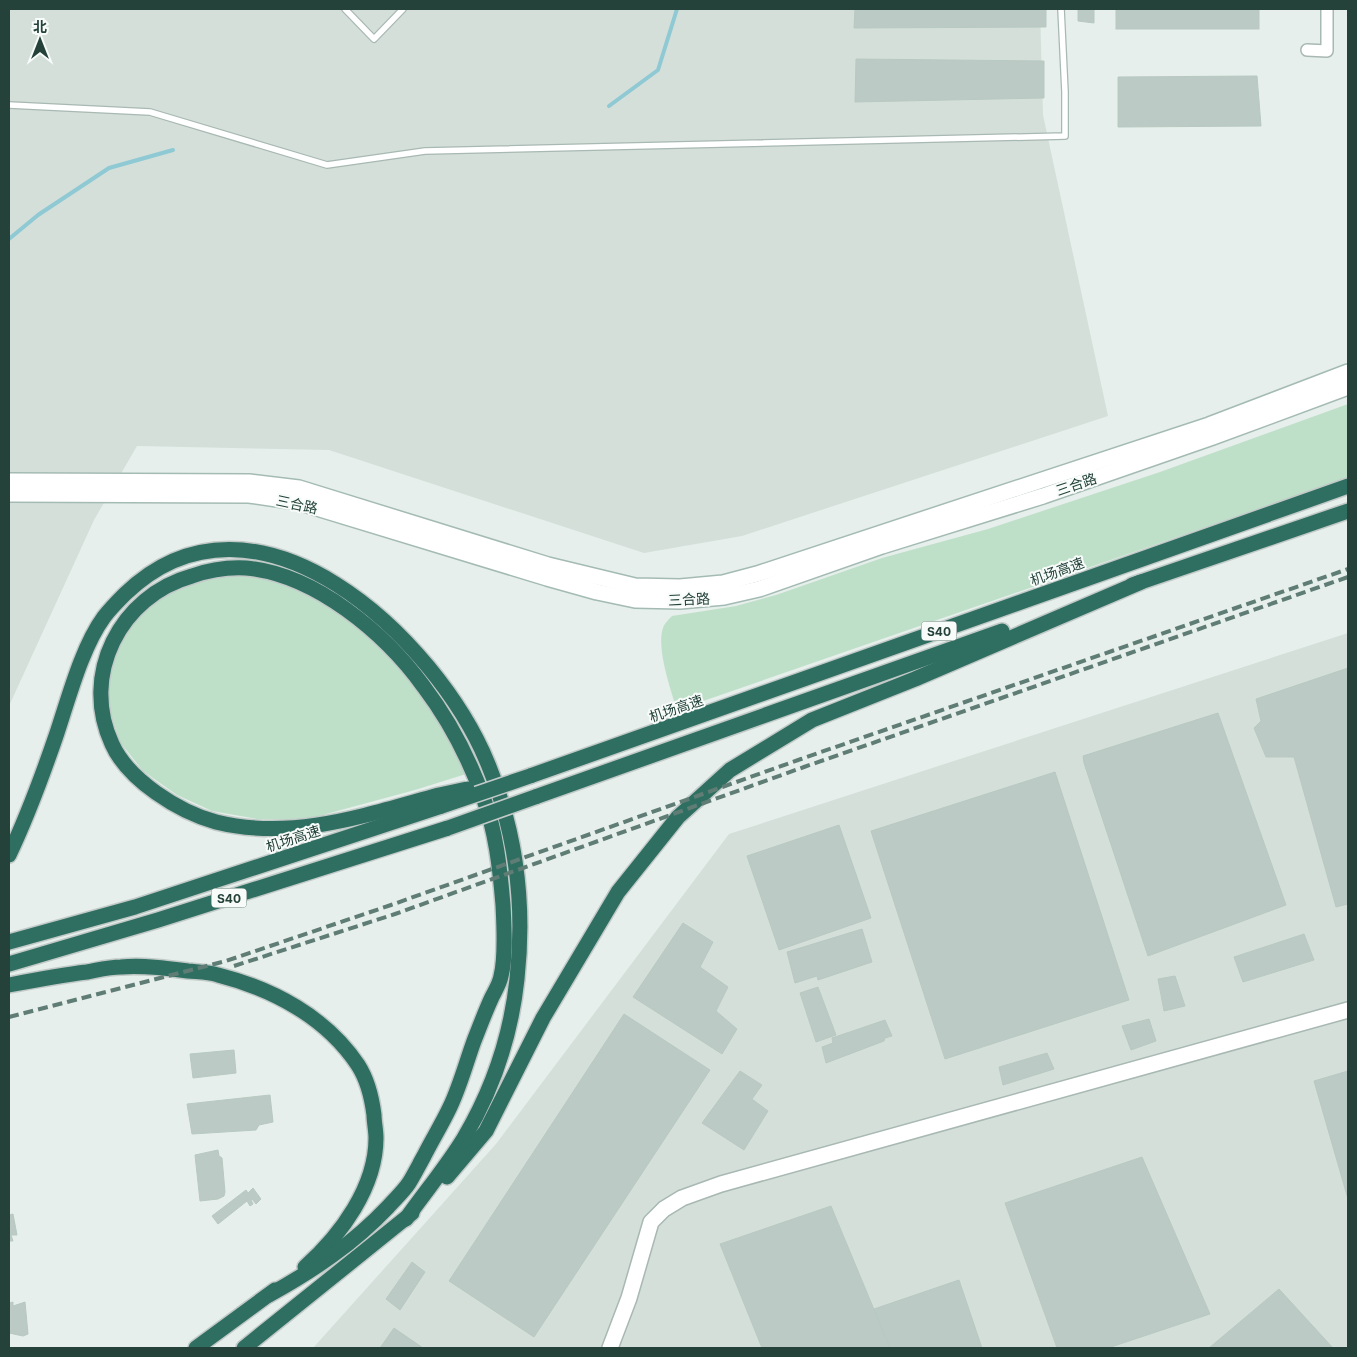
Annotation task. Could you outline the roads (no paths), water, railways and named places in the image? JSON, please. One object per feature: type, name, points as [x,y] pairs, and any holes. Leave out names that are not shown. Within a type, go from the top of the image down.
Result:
[{"type":"highway","name":"机场高速","points":[[9,942],[135,907],[440,801],[530,776],[1348,486]]},
{"type":"highway","name":"S40","points":[[9,964],[158,920],[448,828],[1141,582],[1348,511]]},
{"type":"highway","points":[[9,855],[38,790],[93,635],[105,616],[126,593],[145,577],[166,564],[210,551],[237,550],[270,554],[295,562],[323,576],[353,595],[384,621],[419,655],[450,694],[473,733],[487,762],[500,798],[511,838],[518,877],[517,976],[511,1018],[502,1052],[485,1098],[463,1139],[406,1219]]},
{"type":"highway","points":[[269,1295],[306,1274],[367,1229],[408,1185],[451,1105],[483,1016],[501,976],[504,926],[501,882],[492,830],[485,801],[473,770],[454,733],[424,687],[392,650],[357,618],[324,594],[300,582],[273,573],[245,568],[203,572],[180,579],[156,591],[140,604],[124,623],[113,641],[104,664],[101,688],[106,729],[113,748],[129,768],[151,789],[177,806],[215,821],[261,829],[300,828],[345,821],[440,801]]},
{"type":"highway","points":[[244,1348],[406,1219],[445,1180],[486,1131],[543,1018],[618,892],[678,817],[730,770],[812,720],[915,679],[1141,582]]},
{"type":"highway","points":[[9,985],[120,966],[164,967],[217,974],[250,985],[286,1001],[313,1017],[338,1039],[359,1066],[372,1100],[376,1139],[372,1167],[352,1213],[307,1265],[196,1348]]},
{"type":"main road","name":"三合路","points":[[9,480],[249,482],[299,488],[548,565],[597,578],[635,586],[689,586],[723,583],[757,574],[1209,425],[1348,372]]},
{"type":"main road","name":"三合路","points":[[9,494],[249,495],[297,502],[588,590],[635,600],[680,601],[724,597],[759,589],[882,546],[1043,496],[1213,437],[1348,387]]},
{"type":"main road","points":[[610,1348],[629,1298],[651,1222],[664,1209],[682,1198],[731,1182],[1348,1010]]},
{"type":"street","points":[[1308,50],[1327,51],[1327,9]]},
{"type":"lane","points":[[345,9],[374,39],[403,9]]},
{"type":"lane","points":[[9,105],[150,112],[327,165],[425,151],[1064,136],[1060,9]]},
{"type":"waterway","points":[[609,106],[658,70],[677,9]]},
{"type":"waterway","points":[[9,239],[38,215],[109,168],[173,150]]},
{"type":"railway","points":[[9,1017],[226,961],[391,905],[801,759],[1348,569]]},
{"type":"railway","points":[[234,966],[395,914],[804,767],[1348,577]]}]
